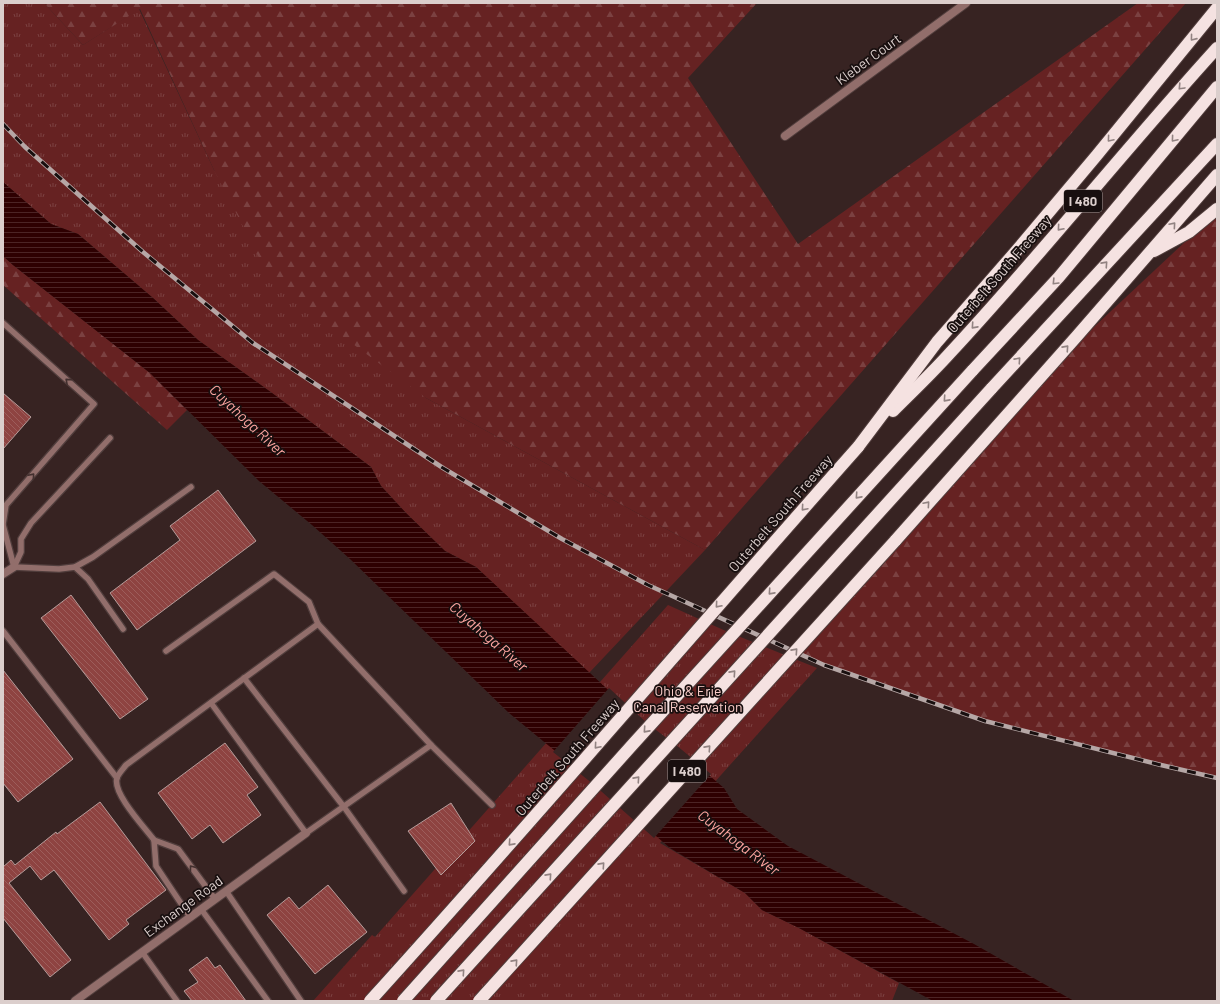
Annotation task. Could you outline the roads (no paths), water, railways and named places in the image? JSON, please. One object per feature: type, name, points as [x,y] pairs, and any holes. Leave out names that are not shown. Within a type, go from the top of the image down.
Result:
[{"type":"highway","points":[[858,447],[937,342],[1092,161],[1217,8]]},
{"type":"highway","name":"Outerbelt South Freeway","points":[[370,1001],[579,767],[858,447],[950,354],[1170,100],[1217,48]]},
{"type":"highway","points":[[403,1001],[634,743],[1059,277],[1217,87]]},
{"type":"highway","points":[[436,1001],[991,389],[1217,144]]},
{"type":"highway","name":"I 480","points":[[479,1001],[901,533],[1077,336],[1217,175]]},
{"type":"highway","points":[[1147,254],[1190,232],[1217,209]]},
{"type":"street","name":"Kleber Court","points":[[785,136],[966,3]]},
{"type":"street","points":[[3,574],[14,567]]},
{"type":"street","name":"Exchange Road","points":[[75,1001],[306,833]]},
{"type":"lane","points":[[3,323],[94,404],[5,504],[3,524],[14,567]]},
{"type":"lane","points":[[14,567],[21,552],[21,539],[32,523],[110,438]]},
{"type":"lane","points":[[14,567],[59,570],[75,567],[93,557],[191,487]]},
{"type":"lane","points":[[75,567],[88,580],[123,629]]},
{"type":"lane","points":[[166,651],[274,574],[309,602],[318,624],[431,745],[492,805]]},
{"type":"lane","points":[[117,778],[126,765],[318,624]]},
{"type":"lane","points":[[3,631],[117,778],[121,797],[154,840],[178,849],[215,899]]},
{"type":"lane","points":[[244,678],[344,807],[404,891]]},
{"type":"lane","points":[[211,703],[306,833],[431,745]]},
{"type":"lane","points":[[154,840],[156,866],[190,917]]},
{"type":"lane","points":[[226,891],[301,1001]]},
{"type":"lane","points":[[201,909],[268,1001]]},
{"type":"lane","points":[[142,952],[176,1001]]},
{"type":"water","name":"Cuyahoga River","points":[[3,182],[51,224],[78,234],[153,298],[198,340],[371,467],[381,486],[445,551],[476,567],[647,726],[675,746],[724,788],[737,809],[788,846],[974,944],[1074,1001],[933,1001],[799,928],[762,910],[745,893],[670,848],[509,713],[350,559],[259,481],[150,373],[3,256]]},
{"type":"railway","points":[[3,124],[25,147],[143,252],[253,343],[443,468],[562,539],[648,585],[824,665],[985,721],[1217,778]]},
{"type":"park label","name":"Ohio & Erie Canal Reservation","points":[[688,698]]}]
